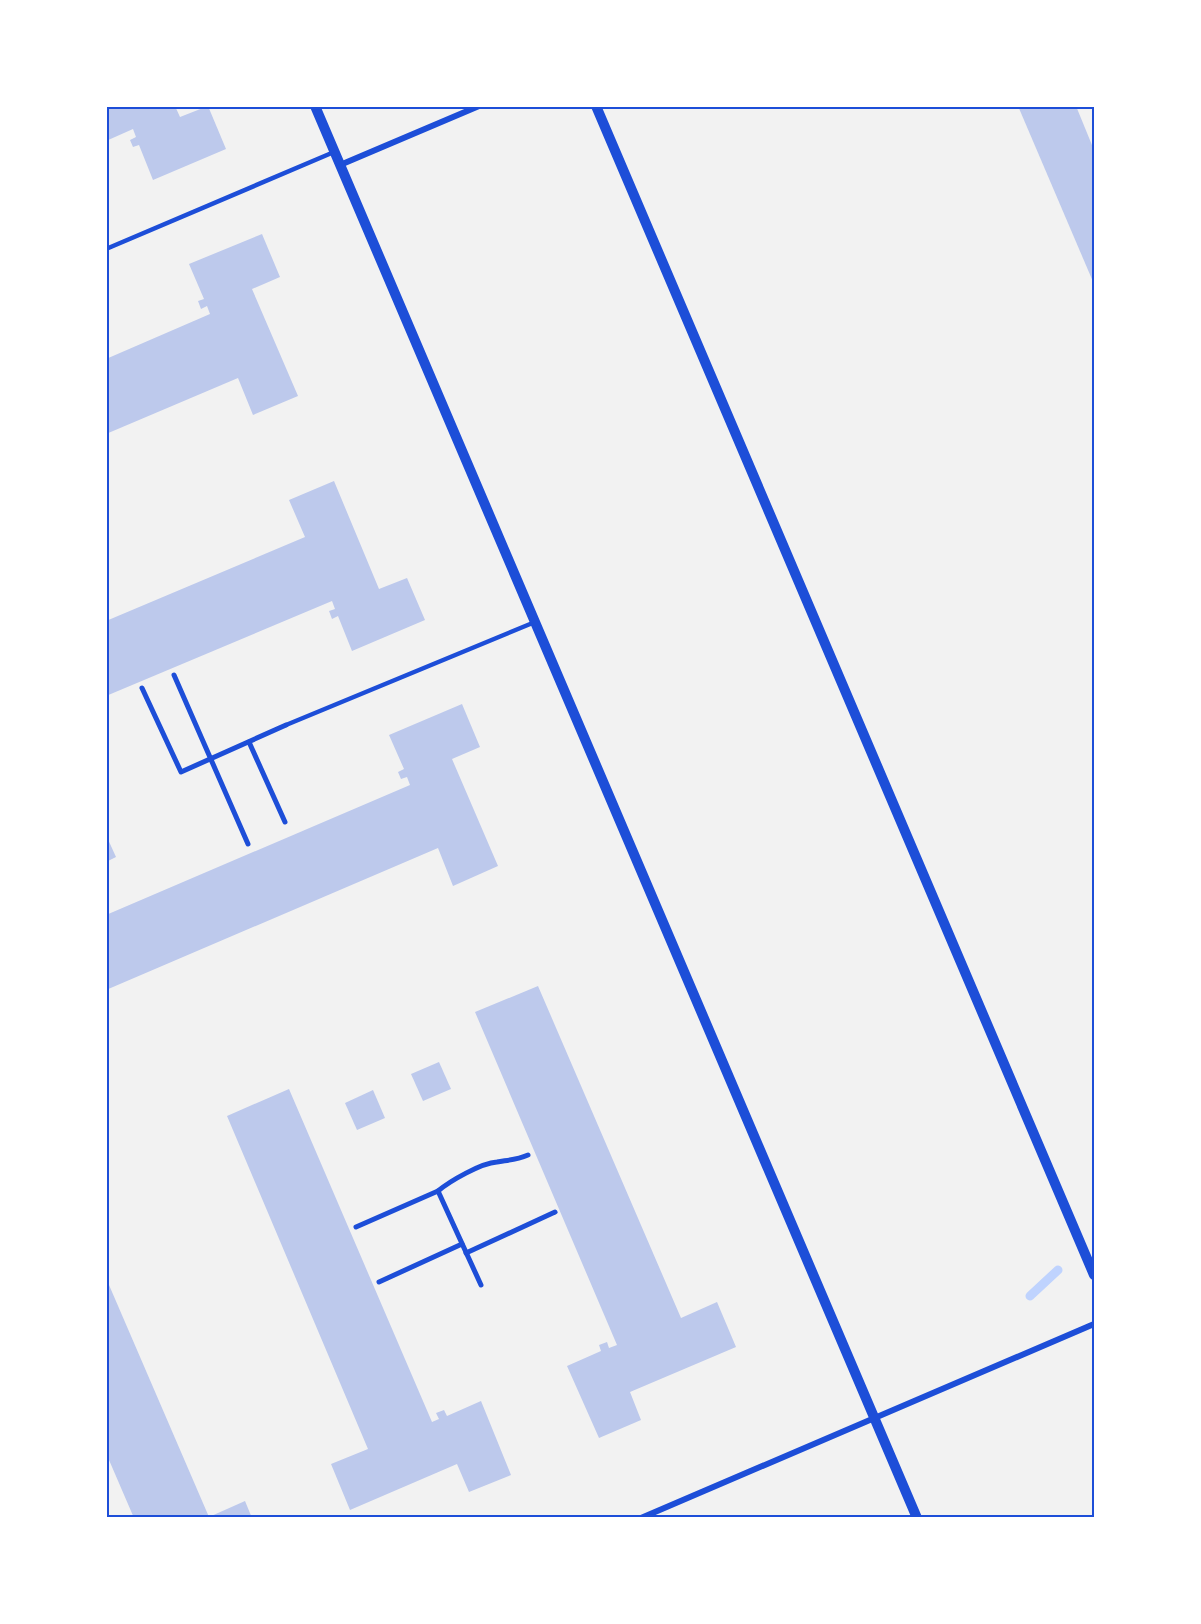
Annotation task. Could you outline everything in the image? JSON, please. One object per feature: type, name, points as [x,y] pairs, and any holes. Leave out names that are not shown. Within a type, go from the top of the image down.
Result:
[{"type":"street","points":[[315,106],[917,1518]]},
{"type":"street","points":[[340,165],[478,106]]},
{"type":"street","points":[[596,106],[1095,1275]]},
{"type":"street","points":[[174,675],[248,844]]},
{"type":"street","points":[[142,688],[181,772],[286,725]]},
{"type":"street","points":[[249,742],[285,822]]},
{"type":"street","points":[[356,1227],[438,1191],[449,1182],[495,1162],[513,1162],[528,1155]]},
{"type":"street","points":[[438,1191],[481,1285]]},
{"type":"street","points":[[466,1253],[555,1212]]},
{"type":"street","points":[[379,1282],[462,1244]]},
{"type":"street","points":[[641,1518],[874,1416],[1095,1324]]},
{"type":"lane","points":[[106,249],[334,152]]},
{"type":"lane","points":[[286,725],[535,622]]},
{"type":"building","points":[[106,106],[175,106],[180,117],[208,106],[226,149],[153,180],[139,145],[133,147],[130,140],[136,137],[133,129],[106,141]]},
{"type":"building","points":[[1018,106],[1076,106],[1094,150],[1094,284]]},
{"type":"building","points":[[262,234],[280,277],[252,289],[298,396],[253,415],[238,378],[106,434],[106,359],[210,314],[207,306],[201,309],[198,301],[204,299],[189,264]]},
{"type":"building","points":[[334,481],[379,589],[407,578],[425,620],[352,651],[338,616],[332,619],[329,611],[335,609],[332,601],[106,696],[106,621],[305,537],[289,500]]},
{"type":"building","points":[[462,704],[480,747],[452,759],[498,866],[453,886],[438,848],[106,990],[106,915],[410,785],[407,777],[401,779],[398,772],[404,769],[389,735]]},
{"type":"building","points":[[106,835],[116,857],[106,862]]},
{"type":"building","points":[[538,986],[681,1318],[717,1302],[736,1347],[630,1392],[641,1420],[599,1438],[567,1366],[601,1351],[599,1345],[607,1342],[609,1348],[617,1345],[475,1012]]},
{"type":"building","points":[[439,1062],[451,1089],[423,1101],[411,1074]]},
{"type":"building","points":[[289,1089],[432,1422],[439,1419],[436,1413],[444,1410],[447,1416],[481,1401],[511,1475],[469,1492],[457,1464],[350,1510],[331,1464],[368,1449],[227,1116]]},
{"type":"building","points":[[373,1090],[385,1118],[357,1130],[345,1103]]},
{"type":"building","points":[[106,1278],[209,1517],[245,1501],[252,1518],[134,1518],[106,1453]]},
{"type":"waterway","points":[[1030,1296],[1058,1270]]}]
